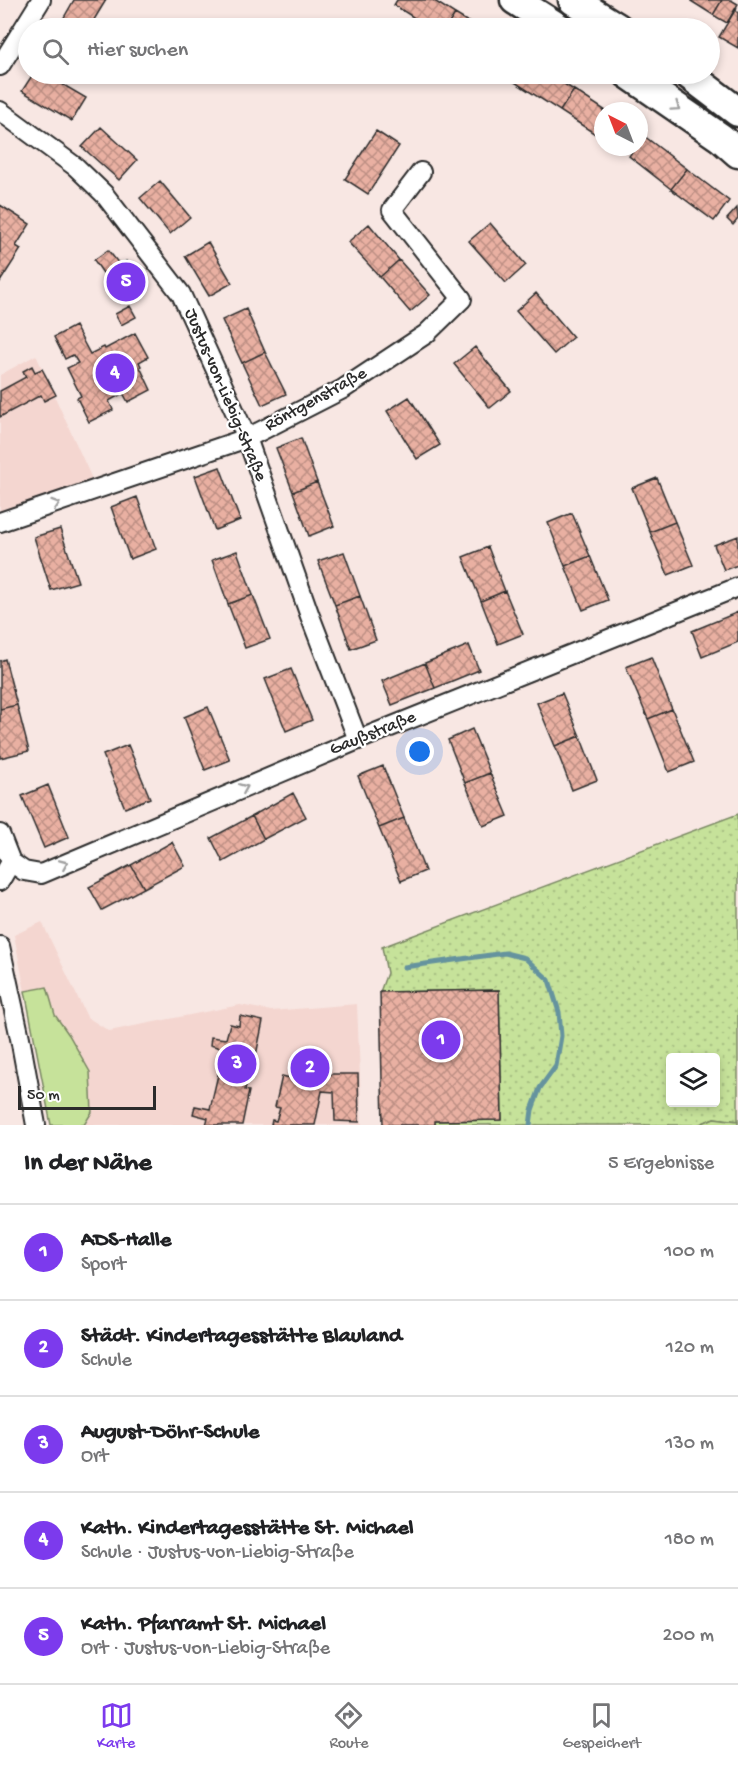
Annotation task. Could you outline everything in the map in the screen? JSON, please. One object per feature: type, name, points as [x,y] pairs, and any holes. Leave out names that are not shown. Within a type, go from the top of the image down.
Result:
[{"type":"main road","points":[[515,0],[543,18]]},
{"type":"main road","points":[[573,0],[602,18]]},
{"type":"main road","points":[[643,84],[721,138],[738,153]]},
{"type":"main road","points":[[701,84],[738,112]]},
{"type":"street","points":[[30,18],[41,0]]},
{"type":"street","points":[[0,66],[18,37]]},
{"type":"street","name":"Justus-von-Liebig-Straße","points":[[0,111],[75,167],[104,194],[181,294],[248,438],[310,616],[358,740]]},
{"type":"street","name":"Röntgenstraße","points":[[0,522],[248,438],[343,389],[426,334],[462,299],[392,210],[421,172]]},
{"type":"street","name":"Gaußstraße","points":[[11,862],[24,871],[41,874],[358,740],[738,587]]},
{"type":"street","points":[[0,834],[11,862],[0,881]]},
{"type":"street","points":[[0,946],[36,1125]]},
{"type":"shaded area","points":[[36,355],[97,490],[0,522],[0,375]]},
{"type":"shaded area","points":[[42,922],[87,1017],[109,1031],[240,1005],[271,1011],[357,1004],[362,1125],[51,1125],[14,935]]},
{"type":"green space","points":[[738,814],[738,1121],[714,1118],[698,1125],[435,1125],[435,1121],[502,1120],[499,990],[380,992],[387,973],[382,947]]},
{"type":"green space","points":[[47,987],[55,1015],[90,1072],[92,1112],[84,1125],[51,1125],[25,991]]},
{"type":"green space","points":[[714,1118],[738,1121],[738,1125],[698,1125]]},
{"type":"building","points":[[74,0],[106,0],[95,18],[64,18]]},
{"type":"building","points":[[397,0],[433,0],[455,14],[452,18],[414,18],[394,5]]},
{"type":"building","points":[[692,0],[722,0],[713,15]]},
{"type":"building","points":[[722,0],[731,0],[738,4],[727,23],[713,15]]},
{"type":"building","points":[[737,7],[738,48],[720,38]]},
{"type":"building","points":[[27,84],[62,84],[86,98],[72,121],[22,91]]},
{"type":"building","points":[[518,84],[564,84],[574,90],[560,111]]},
{"type":"building","points":[[574,90],[594,103],[594,133],[560,111]]},
{"type":"building","points":[[101,127],[137,160],[119,180],[82,147]]},
{"type":"building","points":[[376,131],[399,146],[368,194],[345,179]]},
{"type":"building","points":[[648,139],[687,169],[671,189],[629,156],[648,156]]},
{"type":"building","points":[[687,169],[729,201],[714,221],[671,189]]},
{"type":"building","points":[[160,181],[190,217],[170,234],[140,198]]},
{"type":"building","points":[[0,205],[30,224],[16,246],[21,249],[0,282]]},
{"type":"building","points":[[737,208],[738,219],[733,225],[727,219]]},
{"type":"building","points":[[490,223],[526,265],[506,283],[469,241]]},
{"type":"building","points":[[369,224],[399,260],[380,277],[348,242]]},
{"type":"building","points":[[208,242],[232,283],[209,296],[185,256]]},
{"type":"building","points":[[108,250],[120,265],[105,276],[94,260]]},
{"type":"building","points":[[399,260],[430,295],[410,312],[380,277]]},
{"type":"building","points":[[126,261],[146,288],[125,303],[105,276]]},
{"type":"building","points":[[536,293],[573,337],[554,354],[516,311]]},
{"type":"building","points":[[130,306],[136,317],[121,325],[115,314]]},
{"type":"building","points":[[246,309],[265,352],[242,363],[222,320]]},
{"type":"building","points":[[75,326],[90,354],[104,347],[105,349],[135,333],[148,357],[139,362],[151,390],[128,402],[123,393],[109,401],[113,410],[89,422],[77,398],[81,396],[67,368],[78,363],[73,355],[65,359],[54,337]]},
{"type":"building","points":[[475,347],[511,391],[490,408],[454,364]]},
{"type":"building","points":[[265,352],[286,394],[262,405],[242,363]]},
{"type":"building","points":[[32,366],[35,372],[42,369],[56,395],[44,401],[41,395],[0,417],[0,391],[26,377],[23,371]]},
{"type":"building","points":[[409,397],[440,445],[417,459],[387,411]]},
{"type":"building","points":[[301,438],[317,482],[293,492],[276,448]]},
{"type":"building","points":[[220,467],[240,520],[215,530],[195,476]]},
{"type":"building","points":[[657,478],[675,522],[650,532],[632,488]]},
{"type":"building","points":[[317,482],[334,526],[309,536],[293,492]]},
{"type":"building","points":[[137,497],[156,549],[130,559],[111,507]]},
{"type":"building","points":[[572,513],[590,556],[565,566],[548,523]]},
{"type":"building","points":[[675,522],[693,565],[668,575],[650,532]]},
{"type":"building","points":[[60,529],[78,582],[51,590],[34,537]]},
{"type":"building","points":[[738,536],[738,565],[724,570],[714,545]]},
{"type":"building","points":[[488,547],[505,591],[481,601],[463,557]]},
{"type":"building","points":[[237,551],[253,595],[228,604],[212,560]]},
{"type":"building","points":[[344,552],[360,596],[335,605],[318,561]]},
{"type":"building","points":[[590,556],[608,600],[583,610],[565,566]]},
{"type":"building","points":[[505,591],[523,634],[498,644],[481,601]]},
{"type":"building","points":[[253,595],[270,639],[245,648],[228,604]]},
{"type":"building","points":[[360,596],[376,640],[351,649],[335,605]]},
{"type":"building","points":[[738,612],[738,642],[702,657],[692,631]]},
{"type":"building","points":[[469,645],[479,670],[435,688],[425,663]]},
{"type":"building","points":[[651,657],[672,709],[648,719],[626,667]]},
{"type":"building","points":[[5,659],[17,705],[0,709],[0,661]]},
{"type":"building","points":[[425,663],[435,688],[392,705],[382,681]]},
{"type":"building","points":[[291,669],[312,720],[286,731],[265,679]]},
{"type":"building","points":[[562,693],[580,736],[555,746],[537,703]]},
{"type":"building","points":[[17,705],[29,751],[0,758],[0,709]]},
{"type":"building","points":[[208,707],[230,760],[205,770],[184,717]]},
{"type":"building","points":[[672,709],[694,762],[669,772],[648,719]]},
{"type":"building","points":[[472,729],[490,773],[465,783],[448,740]]},
{"type":"building","points":[[580,736],[597,780],[572,790],[555,746]]},
{"type":"building","points":[[128,745],[150,798],[125,808],[103,755]]},
{"type":"building","points":[[383,766],[404,818],[379,828],[358,776]]},
{"type":"building","points":[[490,773],[508,816],[483,826],[465,783]]},
{"type":"building","points":[[48,785],[69,837],[44,848],[22,796]]},
{"type":"building","points":[[293,793],[306,817],[264,839],[252,816]]},
{"type":"building","points":[[252,816],[264,839],[223,862],[211,838]]},
{"type":"building","points":[[404,818],[425,871],[401,881],[379,828]]},
{"type":"building","points":[[172,842],[185,866],[144,888],[131,865]]},
{"type":"building","points":[[131,865],[144,888],[102,910],[89,887]]},
{"type":"building","points":[[499,990],[502,1120],[435,1121],[435,1125],[383,1125],[380,992]]},
{"type":"building","points":[[240,1016],[263,1021],[251,1080],[247,1079],[245,1090],[249,1091],[242,1125],[206,1125],[208,1118],[193,1114],[195,1106],[210,1109],[224,1049],[210,1045],[211,1037],[226,1039],[230,1024],[239,1026]]},
{"type":"building","points":[[358,1074],[359,1122],[335,1121],[334,1092],[322,1091],[315,1125],[271,1125],[272,1120],[276,1121],[280,1108],[275,1107],[282,1076],[294,1079],[296,1076]]},
{"type":"waterway","points":[[404,967],[505,953],[525,958],[549,980],[559,1012],[561,1036],[556,1066],[540,1088],[532,1110],[530,1125]]},
{"type":"place","name":"Kath. Pfarramt St. Michael","points":[[126,282]]},
{"type":"place","name":"Kath. Kindertagesstätte St. Michael","points":[[115,373]]},
{"type":"place","name":"ADS-Halle","points":[[441,1040]]},
{"type":"place","name":"August-Döhr-Schule","points":[[237,1064]]},
{"type":"place","name":"Städt. Kindertagesstätte Blauland","points":[[310,1068]]}]
